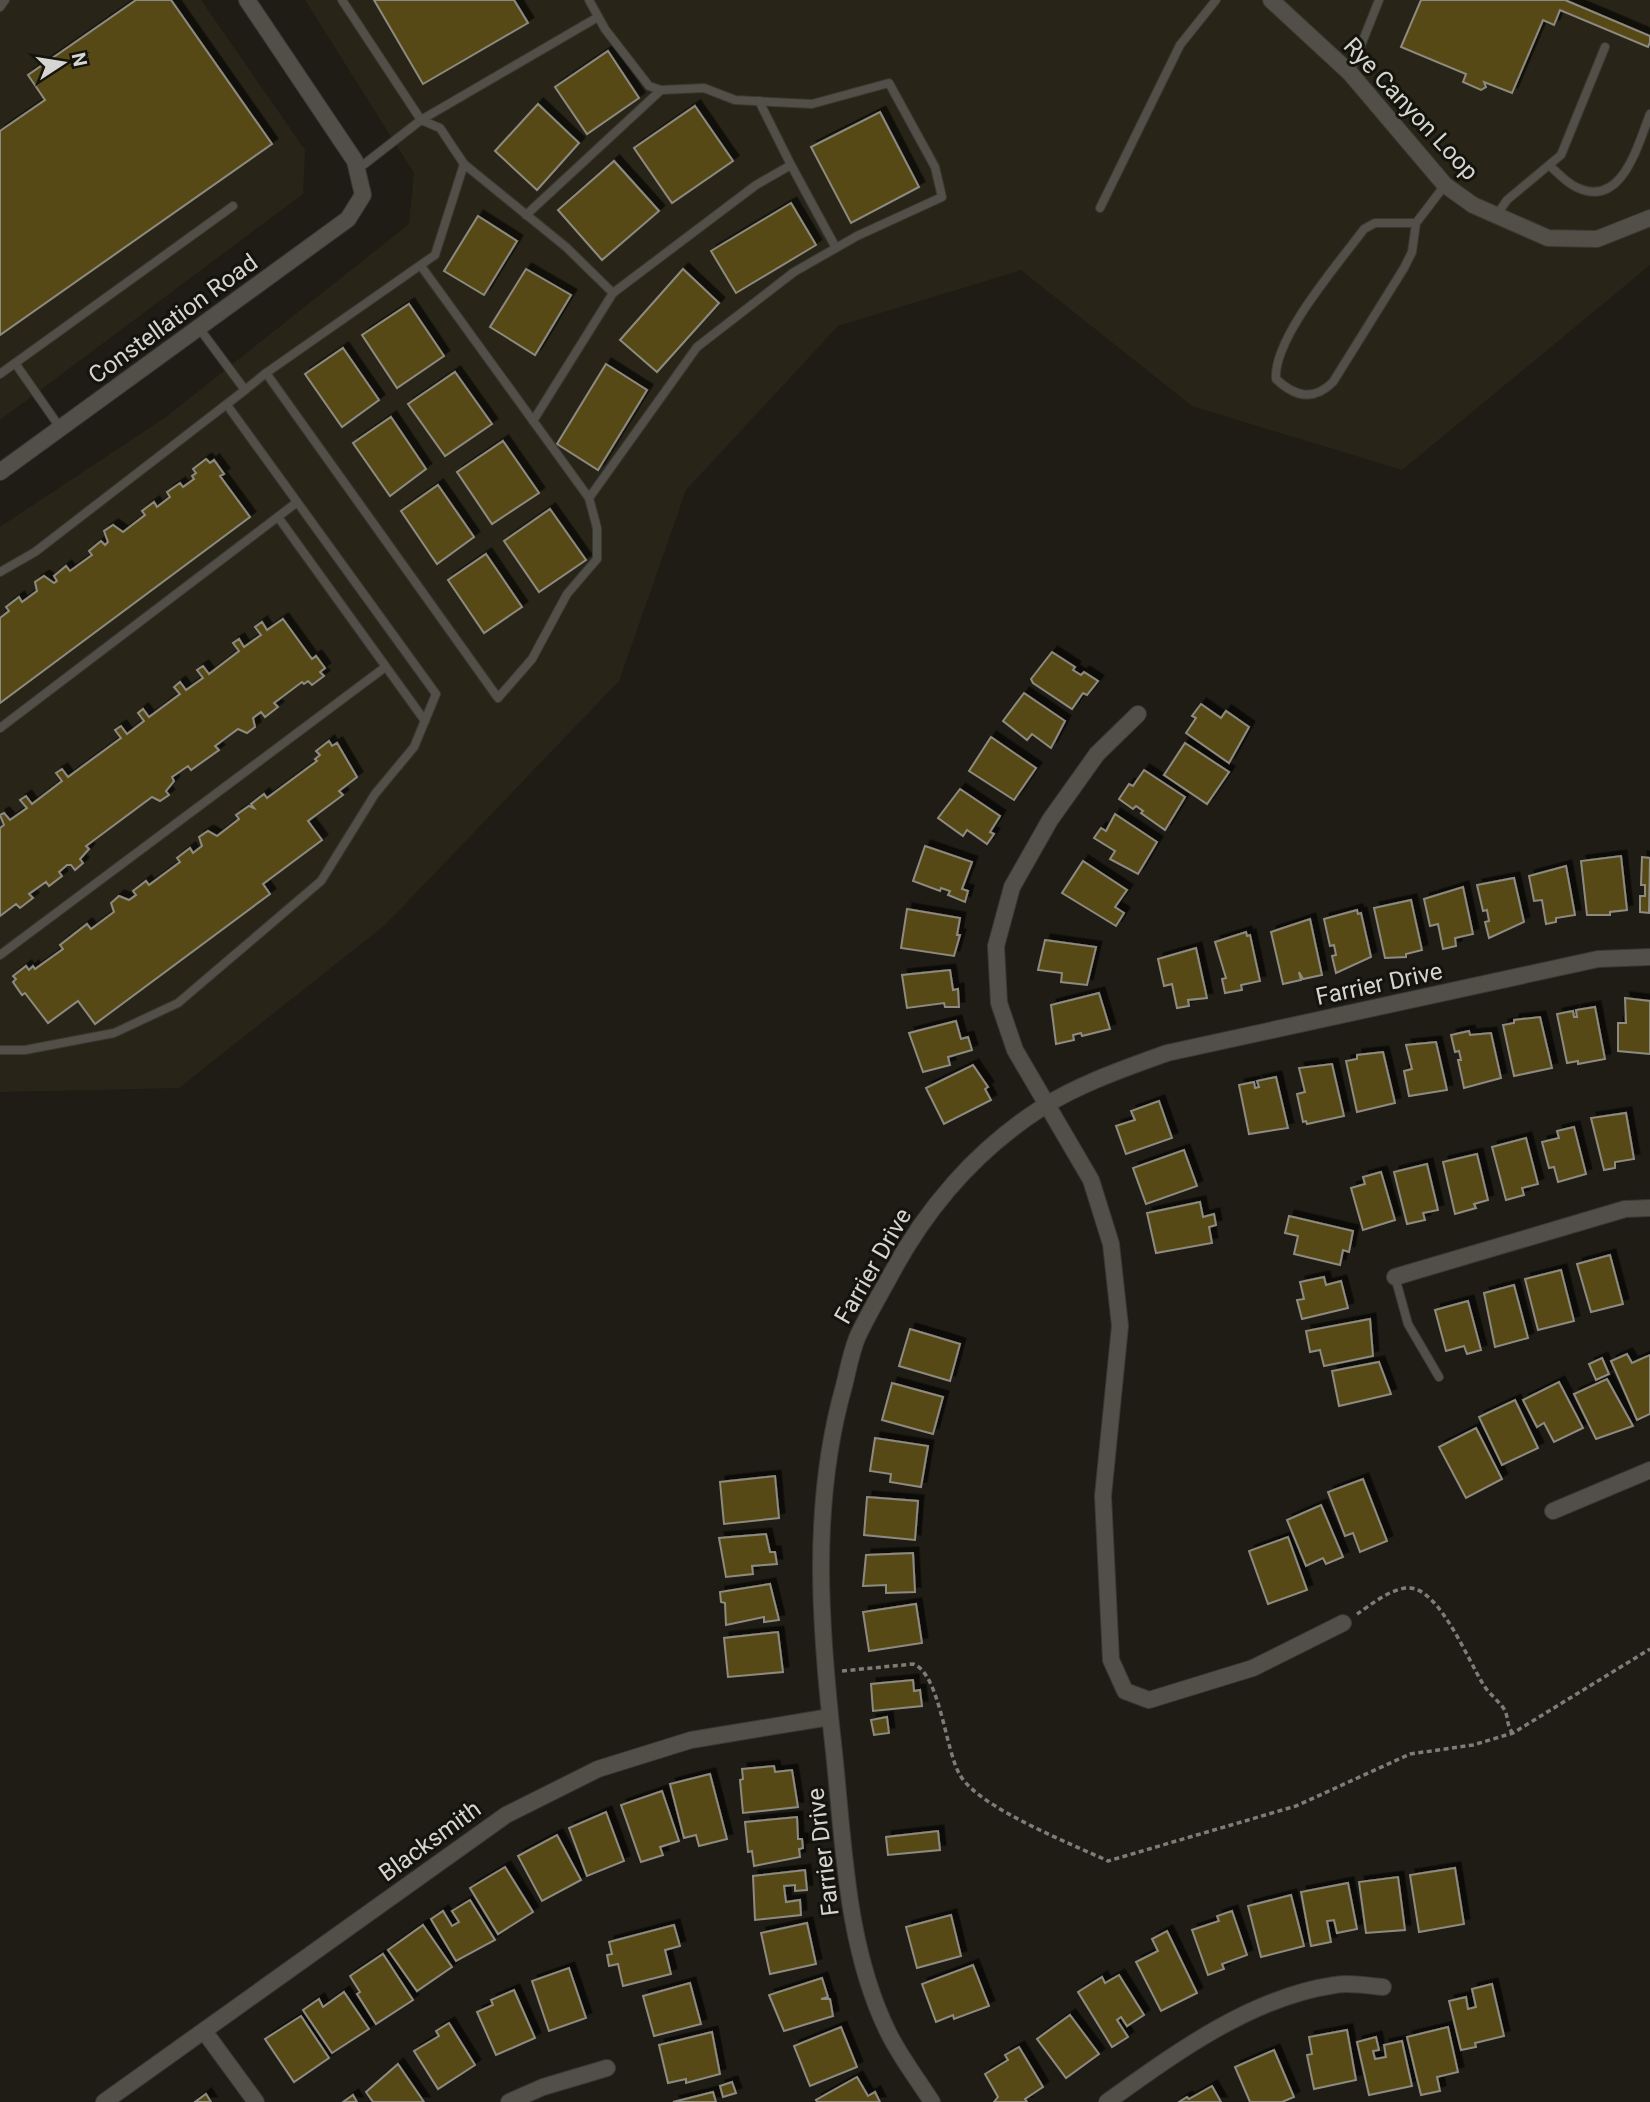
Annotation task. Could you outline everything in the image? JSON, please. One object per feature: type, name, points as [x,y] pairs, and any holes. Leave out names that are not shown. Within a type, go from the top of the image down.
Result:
[{"type":"street","points":[[247,0],[358,169]]},
{"type":"street","name":"Rye Canyon Loop","points":[[1270,0],[1350,73],[1445,185],[1496,216],[1548,237],[1597,239],[1650,218]]},
{"type":"street","name":"Constellation Road","points":[[0,472],[348,219],[363,195],[358,169]]},
{"type":"street","points":[[1138,714],[1097,754],[1049,820],[1012,887],[996,946],[999,1003],[1015,1050],[1091,1180],[1111,1244],[1120,1326],[1103,1496],[1111,1660],[1125,1691],[1149,1700],[1253,1668],[1343,1623]]},
{"type":"street","name":"Farrier Drive","points":[[932,2102],[889,2034],[867,1976],[852,1914],[830,1717],[819,1583],[822,1507],[834,1421],[857,1339],[912,1234],[968,1166],[1046,1105],[1117,1071],[1167,1053],[1598,959],[1650,957]]},
{"type":"street","points":[[1395,1277],[1625,1209],[1650,1208]]},
{"type":"street","points":[[1553,1511],[1650,1470]]},
{"type":"street","name":"Blacksmith","points":[[104,2102],[506,1815],[598,1769],[691,1740],[830,1717]]},
{"type":"street","points":[[1107,2102],[1173,2055],[1269,2003],[1336,1984],[1383,1987]]},
{"type":"street","points":[[204,2031],[256,2102]]},
{"type":"street","points":[[509,2102],[543,2087],[607,2068]]},
{"type":"lane","points":[[0,7],[5,0]]},
{"type":"lane","points":[[342,0],[421,120],[440,128],[464,164],[566,247],[613,293]]},
{"type":"lane","points":[[589,0],[649,86],[661,90],[704,88],[735,100],[812,104],[889,83],[907,111],[935,167],[942,197],[836,248],[794,272],[697,347],[589,498]]},
{"type":"lane","points":[[1100,208],[1180,45],[1216,0]]},
{"type":"lane","points":[[1350,73],[1379,0]]},
{"type":"lane","points":[[358,169],[421,120],[598,16]]},
{"type":"lane","points":[[1496,216],[1507,200],[1561,155],[1605,47]]},
{"type":"lane","points":[[526,215],[661,90]]},
{"type":"lane","points":[[759,101],[836,248]]},
{"type":"lane","points":[[1550,166],[1576,187],[1594,191],[1616,185],[1627,171],[1650,114]]},
{"type":"lane","points":[[0,572],[35,552],[265,373],[435,256],[464,164]]},
{"type":"lane","points":[[533,421],[613,293],[756,185],[791,165]]},
{"type":"lane","points":[[1416,223],[1375,223],[1364,229],[1299,317],[1275,368],[1276,380],[1301,395],[1314,396],[1333,382],[1404,268],[1412,251],[1416,223],[1445,185]]},
{"type":"lane","points":[[0,374],[233,206]]},
{"type":"lane","points":[[265,373],[498,698],[532,659],[567,594],[597,559],[597,528],[589,498],[421,266]]},
{"type":"lane","points":[[199,328],[245,390]]},
{"type":"lane","points":[[15,363],[61,430]]},
{"type":"lane","points":[[0,1050],[25,1050],[114,1033],[178,1003],[321,881],[375,794],[414,747],[436,694],[226,405]]},
{"type":"lane","points":[[0,728],[278,517],[298,506]]},
{"type":"lane","points":[[278,517],[384,668],[425,721]]},
{"type":"lane","points":[[0,955],[384,668]]},
{"type":"lane","points":[[1395,1277],[1408,1324],[1439,1377]]},
{"type":"path","points":[[1343,1623],[1390,1594],[1408,1588],[1423,1591],[1443,1616],[1485,1688],[1502,1707],[1513,1733]]},
{"type":"path","points":[[826,1672],[913,1664],[919,1666],[931,1684],[952,1760],[961,1778],[978,1794],[1021,1820],[1108,1861],[1296,1806],[1410,1754],[1473,1745],[1513,1733],[1650,1649]]},
{"type":"shaded area","points":[[0,0],[201,0],[305,150],[303,194],[0,420]]},
{"type":"shaded area","points":[[305,0],[1650,0],[1650,265],[1402,470],[1192,406],[1021,270],[838,326],[686,490],[619,681],[385,925],[179,1088],[0,1092],[0,527],[166,417],[409,224],[414,173]]},
{"type":"building","points":[[136,0],[171,0],[272,144],[0,335],[0,131],[45,100],[28,75]]},
{"type":"building","points":[[374,0],[514,0],[528,23],[423,84]]},
{"type":"building","points":[[1421,0],[1565,0],[1650,36],[1650,42],[1648,47],[1560,10],[1554,25],[1543,20],[1512,93],[1484,82],[1486,87],[1481,90],[1463,82],[1466,74],[1401,47]]},
{"type":"building","points":[[608,51],[639,98],[587,134],[555,87]]},
{"type":"building","points":[[538,104],[579,143],[537,190],[495,151]]},
{"type":"building","points":[[695,106],[733,161],[672,203],[634,148]]},
{"type":"building","points":[[880,112],[919,187],[851,223],[811,147]]},
{"type":"building","points":[[614,161],[659,211],[602,260],[558,210]]},
{"type":"building","points":[[791,203],[816,245],[736,293],[711,251]]},
{"type":"building","points":[[478,216],[517,241],[484,295],[444,271]]},
{"type":"building","points":[[526,269],[571,295],[535,355],[490,327]]},
{"type":"building","points":[[683,269],[719,303],[657,372],[620,340]]},
{"type":"building","points":[[409,304],[444,356],[397,388],[362,335]]},
{"type":"building","points":[[343,348],[379,400],[342,427],[305,374]]},
{"type":"building","points":[[606,364],[647,390],[598,470],[557,444]]},
{"type":"building","points":[[455,372],[492,424],[445,456],[408,404]]},
{"type":"building","points":[[391,417],[426,469],[390,496],[353,443]]},
{"type":"building","points":[[503,441],[539,493],[492,524],[457,472]]},
{"type":"building","points":[[206,459],[210,463],[214,460],[224,474],[220,476],[250,517],[0,703],[0,618],[9,611],[6,607],[19,597],[22,602],[37,591],[35,582],[44,576],[54,583],[57,581],[54,576],[66,566],[70,571],[92,555],[89,551],[101,541],[105,545],[108,542],[104,531],[113,525],[123,532],[145,515],[142,511],[154,502],[157,507],[170,497],[167,492],[180,483],[183,487],[194,479],[192,476],[196,473],[193,469]]},
{"type":"building","points":[[438,485],[474,537],[437,564],[401,511]]},
{"type":"building","points":[[550,509],[586,560],[539,592],[504,541]]},
{"type":"building","points":[[486,554],[522,607],[484,633],[448,580]]},
{"type":"building","points":[[283,619],[312,659],[316,656],[325,668],[320,672],[324,676],[312,685],[308,681],[304,684],[302,682],[274,703],[278,707],[265,717],[261,712],[253,718],[255,727],[247,733],[238,729],[215,746],[219,750],[191,770],[188,766],[172,777],[174,781],[166,791],[169,795],[160,801],[152,797],[86,846],[89,849],[80,859],[83,863],[75,870],[71,865],[67,865],[59,872],[62,876],[49,886],[46,882],[29,894],[33,898],[20,908],[16,904],[0,916],[0,828],[4,825],[0,815],[4,813],[10,820],[27,808],[20,800],[26,796],[32,804],[62,781],[56,773],[62,769],[68,777],[121,738],[115,730],[121,726],[127,734],[144,721],[138,713],[143,709],[149,717],[180,694],[174,687],[180,682],[186,690],[203,678],[197,670],[203,666],[209,674],[239,651],[233,643],[239,639],[244,647],[261,635],[255,627],[262,622],[267,630]]},
{"type":"building","points":[[1052,652],[1075,667],[1073,670],[1081,675],[1084,672],[1098,681],[1087,695],[1083,693],[1072,709],[1031,679]]},
{"type":"building","points":[[1024,693],[1065,721],[1051,748],[1032,734],[1027,740],[1003,721]]},
{"type":"building","points":[[1201,704],[1221,718],[1226,711],[1249,727],[1229,763],[1186,733],[1196,718],[1192,716]]},
{"type":"building","points":[[991,737],[1036,768],[1014,800],[969,771]]},
{"type":"building","points":[[329,741],[332,746],[337,743],[357,777],[339,791],[343,795],[308,821],[322,840],[263,884],[270,894],[95,1024],[78,1001],[48,1023],[25,993],[22,995],[13,982],[16,979],[13,976],[26,966],[29,970],[33,966],[35,969],[63,949],[60,945],[87,924],[91,929],[114,912],[111,903],[119,896],[129,900],[136,895],[133,891],[146,881],[149,885],[180,862],[177,858],[190,848],[193,853],[202,846],[199,837],[208,831],[217,836],[239,819],[236,815],[249,806],[254,808],[251,804],[264,794],[267,798],[317,761],[315,759],[320,755],[316,751]]},
{"type":"building","points":[[1185,743],[1229,772],[1207,804],[1164,775]]},
{"type":"building","points":[[1144,770],[1185,797],[1165,830],[1141,813],[1143,811],[1136,806],[1133,809],[1119,799],[1129,784],[1133,786]]},
{"type":"building","points":[[960,789],[1000,816],[990,832],[994,834],[987,844],[967,830],[963,836],[938,818]]},
{"type":"building","points":[[1115,814],[1157,842],[1138,874],[1110,859],[1115,851],[1094,838],[1101,828],[1106,831]]},
{"type":"building","points":[[925,846],[972,862],[962,889],[968,891],[965,902],[948,895],[950,891],[941,888],[940,891],[913,881]]},
{"type":"building","points":[[1621,856],[1627,910],[1610,912],[1610,915],[1587,915],[1581,861]]},
{"type":"building","points":[[1642,857],[1650,858],[1649,913],[1640,912],[1640,896],[1645,896],[1645,885],[1641,885]]},
{"type":"building","points":[[1083,861],[1127,890],[1115,907],[1124,913],[1116,926],[1062,893]]},
{"type":"building","points":[[1566,866],[1575,915],[1556,918],[1556,922],[1546,924],[1542,900],[1534,901],[1529,876]]},
{"type":"building","points":[[1514,878],[1524,922],[1489,938],[1485,922],[1489,921],[1487,910],[1483,911],[1477,885]]},
{"type":"building","points":[[1463,887],[1473,934],[1455,938],[1456,946],[1443,949],[1438,924],[1430,926],[1424,899]]},
{"type":"building","points":[[1411,900],[1422,950],[1406,954],[1406,957],[1385,958],[1374,908]]},
{"type":"building","points":[[907,909],[960,918],[957,935],[960,935],[954,956],[901,948]]},
{"type":"building","points":[[1357,910],[1358,914],[1361,913],[1371,957],[1336,973],[1332,956],[1336,955],[1334,945],[1330,946],[1324,919]]},
{"type":"building","points":[[1310,919],[1322,975],[1303,979],[1299,972],[1301,980],[1283,984],[1271,932]]},
{"type":"building","points":[[1246,932],[1247,936],[1250,935],[1260,981],[1241,985],[1242,990],[1225,993],[1222,979],[1226,978],[1215,942]]},
{"type":"building","points":[[1045,940],[1096,947],[1087,985],[1061,982],[1062,973],[1038,970]]},
{"type":"building","points":[[1196,948],[1207,998],[1188,1000],[1189,1006],[1177,1008],[1172,984],[1164,986],[1158,959]]},
{"type":"building","points":[[950,970],[953,990],[958,989],[959,1007],[945,1007],[944,1003],[907,1008],[902,975]]},
{"type":"building","points":[[1099,993],[1110,1029],[1082,1036],[1081,1033],[1073,1035],[1074,1040],[1056,1044],[1051,1005]]},
{"type":"building","points":[[1625,998],[1650,1001],[1650,1054],[1618,1051],[1618,1023],[1626,1023]]},
{"type":"building","points":[[1595,1007],[1605,1059],[1578,1064],[1578,1061],[1567,1063],[1557,1014],[1573,1011],[1574,1017],[1577,1017],[1576,1010]]},
{"type":"building","points":[[1540,1017],[1552,1068],[1514,1076],[1503,1025],[1514,1023],[1514,1020]]},
{"type":"building","points":[[956,1021],[961,1039],[968,1037],[972,1050],[948,1057],[950,1065],[923,1072],[909,1033]]},
{"type":"building","points":[[1469,1031],[1470,1035],[1491,1033],[1501,1078],[1464,1088],[1458,1060],[1461,1060],[1459,1051],[1455,1052],[1451,1035]]},
{"type":"building","points":[[1436,1042],[1447,1090],[1409,1096],[1404,1071],[1412,1069],[1406,1045]]},
{"type":"building","points":[[1383,1052],[1395,1103],[1357,1112],[1346,1061],[1357,1059],[1357,1055]]},
{"type":"building","points":[[1332,1064],[1344,1116],[1307,1124],[1306,1121],[1303,1122],[1297,1094],[1305,1092],[1299,1068]]},
{"type":"building","points":[[973,1065],[988,1087],[985,1089],[991,1100],[944,1124],[926,1088]]},
{"type":"building","points":[[1276,1077],[1288,1128],[1249,1134],[1239,1085],[1254,1082],[1255,1088],[1259,1087],[1257,1081]]},
{"type":"building","points":[[1159,1101],[1172,1138],[1126,1154],[1116,1126],[1135,1120],[1131,1111]]},
{"type":"building","points":[[1626,1113],[1634,1159],[1615,1162],[1615,1168],[1604,1170],[1591,1118]]},
{"type":"building","points":[[1574,1127],[1586,1174],[1558,1182],[1554,1167],[1549,1168],[1542,1142],[1559,1138],[1557,1131]]},
{"type":"building","points":[[1526,1138],[1538,1184],[1522,1188],[1524,1195],[1506,1200],[1492,1147]]},
{"type":"building","points":[[1184,1150],[1197,1186],[1146,1204],[1133,1168]]},
{"type":"building","points":[[1477,1154],[1488,1200],[1474,1204],[1476,1208],[1455,1214],[1443,1162]]},
{"type":"building","points":[[1427,1164],[1438,1210],[1423,1213],[1425,1220],[1407,1224],[1394,1172]]},
{"type":"building","points":[[1381,1172],[1395,1220],[1363,1230],[1351,1188],[1365,1184],[1363,1177]]},
{"type":"building","points":[[1200,1202],[1203,1217],[1214,1214],[1216,1225],[1209,1227],[1212,1243],[1156,1253],[1147,1213]]},
{"type":"building","points":[[1289,1216],[1353,1231],[1349,1252],[1343,1250],[1340,1265],[1294,1254],[1298,1236],[1285,1233]]},
{"type":"building","points":[[1610,1255],[1623,1304],[1591,1312],[1577,1264]]},
{"type":"building","points":[[1561,1270],[1574,1321],[1538,1330],[1525,1279]]},
{"type":"building","points":[[1324,1277],[1326,1285],[1341,1281],[1348,1308],[1302,1319],[1297,1300],[1304,1299],[1300,1282]]},
{"type":"building","points":[[1514,1285],[1528,1338],[1495,1347],[1484,1293]]},
{"type":"building","points":[[1468,1301],[1481,1350],[1467,1354],[1464,1346],[1446,1351],[1435,1310]]},
{"type":"building","points":[[1370,1319],[1373,1356],[1324,1366],[1320,1350],[1310,1352],[1306,1331]]},
{"type":"building","points":[[910,1329],[960,1344],[950,1381],[899,1366]]},
{"type":"building","points":[[1627,1354],[1632,1363],[1650,1355],[1650,1414],[1637,1420],[1611,1361]]},
{"type":"building","points":[[1602,1358],[1609,1374],[1596,1380],[1589,1364]]},
{"type":"building","points":[[1379,1362],[1391,1394],[1339,1406],[1332,1371]]},
{"type":"building","points":[[1607,1379],[1633,1426],[1596,1439],[1574,1394]]},
{"type":"building","points":[[1559,1382],[1583,1428],[1554,1442],[1544,1423],[1537,1427],[1523,1400]]},
{"type":"building","points":[[892,1383],[943,1397],[933,1434],[882,1420]]},
{"type":"building","points":[[1515,1400],[1538,1448],[1502,1465],[1479,1417]]},
{"type":"building","points":[[1476,1428],[1502,1479],[1466,1498],[1439,1447]]},
{"type":"building","points":[[875,1438],[928,1446],[921,1487],[890,1482],[891,1474],[870,1471]]},
{"type":"building","points":[[775,1476],[779,1518],[724,1524],[720,1482]]},
{"type":"building","points":[[1363,1479],[1387,1541],[1360,1552],[1353,1533],[1345,1536],[1328,1492]]},
{"type":"building","points":[[867,1497],[918,1501],[915,1540],[864,1535]]},
{"type":"building","points":[[1321,1505],[1343,1557],[1326,1564],[1323,1558],[1306,1566],[1287,1520]]},
{"type":"building","points":[[766,1534],[770,1552],[775,1552],[777,1564],[752,1566],[753,1574],[726,1577],[719,1538]]},
{"type":"building","points":[[1288,1537],[1307,1590],[1268,1604],[1249,1551]]},
{"type":"building","points":[[913,1553],[915,1592],[886,1593],[886,1585],[863,1586],[866,1555]]},
{"type":"building","points":[[770,1584],[779,1620],[764,1622],[764,1617],[726,1625],[725,1603],[721,1602],[720,1592]]},
{"type":"building","points":[[916,1604],[922,1643],[869,1651],[863,1612]]},
{"type":"building","points":[[778,1632],[783,1672],[728,1677],[724,1638]]},
{"type":"building","points":[[913,1680],[914,1691],[920,1690],[922,1706],[873,1711],[871,1684]]},
{"type":"building","points":[[887,1717],[889,1733],[874,1735],[871,1720]]},
{"type":"building","points":[[774,1766],[775,1772],[792,1770],[798,1807],[743,1813],[740,1780],[743,1779],[742,1769]]},
{"type":"building","points":[[710,1774],[727,1839],[699,1846],[696,1835],[684,1838],[670,1784]]},
{"type":"building","points":[[662,1791],[679,1841],[660,1847],[663,1855],[641,1862],[621,1805]]},
{"type":"building","points":[[606,1812],[624,1861],[587,1876],[569,1828]]},
{"type":"building","points":[[797,1817],[798,1839],[802,1839],[803,1848],[799,1849],[800,1857],[754,1866],[752,1851],[748,1852],[745,1822]]},
{"type":"building","points":[[938,1831],[940,1850],[888,1855],[886,1837]]},
{"type":"building","points":[[557,1835],[581,1880],[542,1901],[518,1856]]},
{"type":"building","points":[[505,1867],[533,1912],[498,1934],[470,1888]]},
{"type":"building","points":[[1455,1868],[1464,1924],[1419,1932],[1410,1875]]},
{"type":"building","points":[[805,1870],[807,1890],[795,1891],[795,1885],[784,1886],[786,1902],[800,1900],[801,1915],[755,1920],[753,1876]]},
{"type":"building","points":[[1398,1877],[1405,1930],[1366,1933],[1359,1882]]},
{"type":"building","points":[[1348,1883],[1357,1929],[1337,1933],[1334,1920],[1327,1921],[1331,1942],[1311,1946],[1301,1892]]},
{"type":"building","points":[[1291,1895],[1304,1946],[1261,1957],[1248,1906]]},
{"type":"building","points":[[470,1900],[495,1940],[456,1961],[431,1919],[443,1911],[452,1926],[459,1922],[452,1911]]},
{"type":"building","points":[[1232,1911],[1247,1955],[1222,1964],[1224,1969],[1208,1975],[1192,1930],[1219,1921],[1217,1916]]},
{"type":"building","points":[[951,1915],[961,1956],[917,1968],[906,1927]]},
{"type":"building","points":[[807,1923],[816,1964],[770,1974],[761,1933]]},
{"type":"building","points":[[423,1925],[452,1967],[417,1991],[388,1950]]},
{"type":"building","points":[[674,1925],[680,1946],[665,1950],[671,1974],[623,1986],[618,1964],[609,1966],[607,1955],[612,1954],[609,1942]]},
{"type":"building","points":[[1167,1931],[1197,1993],[1161,2011],[1136,1962],[1158,1951],[1152,1939]]},
{"type":"building","points":[[383,1954],[413,2000],[376,2024],[357,1994],[360,1992],[350,1976]]},
{"type":"building","points":[[973,1965],[989,2006],[954,2019],[953,2015],[936,2022],[922,1984]]},
{"type":"building","points":[[569,1968],[586,2018],[549,2031],[532,1981]]},
{"type":"building","points":[[1119,1975],[1144,2015],[1127,2026],[1121,2017],[1117,2020],[1128,2037],[1112,2047],[1078,1992],[1102,1977],[1105,1983]]},
{"type":"building","points":[[822,1978],[828,1997],[821,1999],[830,1999],[833,2016],[784,2031],[769,1995]]},
{"type":"building","points":[[690,1983],[701,2024],[654,2036],[643,1996]]},
{"type":"building","points":[[1492,1984],[1504,2036],[1475,2043],[1476,2047],[1461,2050],[1449,2001],[1466,1997],[1468,2009],[1476,2007],[1472,1989]]},
{"type":"building","points":[[514,1990],[535,2038],[496,2055],[477,2012],[493,2005],[491,2000]]},
{"type":"building","points":[[344,1992],[369,2029],[332,2053],[303,2010],[319,1999],[323,2007]]},
{"type":"building","points":[[1070,2015],[1099,2054],[1066,2078],[1037,2039]]},
{"type":"building","points":[[301,2016],[329,2058],[294,2082],[265,2039]]},
{"type":"building","points":[[449,2023],[475,2065],[438,2089],[414,2051],[439,2036],[436,2031]]},
{"type":"building","points":[[841,2027],[857,2067],[810,2086],[794,2046]]},
{"type":"building","points":[[1448,2027],[1458,2072],[1437,2077],[1440,2091],[1421,2095],[1407,2037]]},
{"type":"building","points":[[1347,2030],[1356,2080],[1314,2089],[1307,2055],[1312,2054],[1309,2037]]},
{"type":"building","points":[[712,2032],[720,2074],[686,2083],[686,2079],[668,2083],[659,2045]]},
{"type":"building","points":[[1376,2037],[1379,2050],[1373,2051],[1375,2059],[1386,2057],[1384,2045],[1402,2041],[1412,2086],[1369,2095],[1357,2042]]},
{"type":"building","points":[[1019,2047],[1043,2087],[1025,2099],[1027,2102],[994,2102],[998,2097],[985,2074],[1008,2060],[1005,2055]]},
{"type":"building","points":[[1274,2050],[1294,2097],[1282,2102],[1250,2102],[1235,2067]]},
{"type":"building","points":[[398,2064],[424,2102],[373,2102],[366,2092]]},
{"type":"building","points":[[857,2077],[868,2096],[875,2092],[880,2102],[817,2102],[816,2100]]},
{"type":"building","points":[[732,2082],[736,2093],[723,2097],[720,2086]]},
{"type":"building","points":[[1212,2086],[1221,2102],[1179,2102],[1187,2097],[1189,2099]]},
{"type":"building","points":[[713,2092],[716,2102],[673,2102]]},
{"type":"building","points":[[206,2094],[211,2102],[195,2102]]},
{"type":"building","points":[[353,2095],[357,2102],[343,2102]]}]
